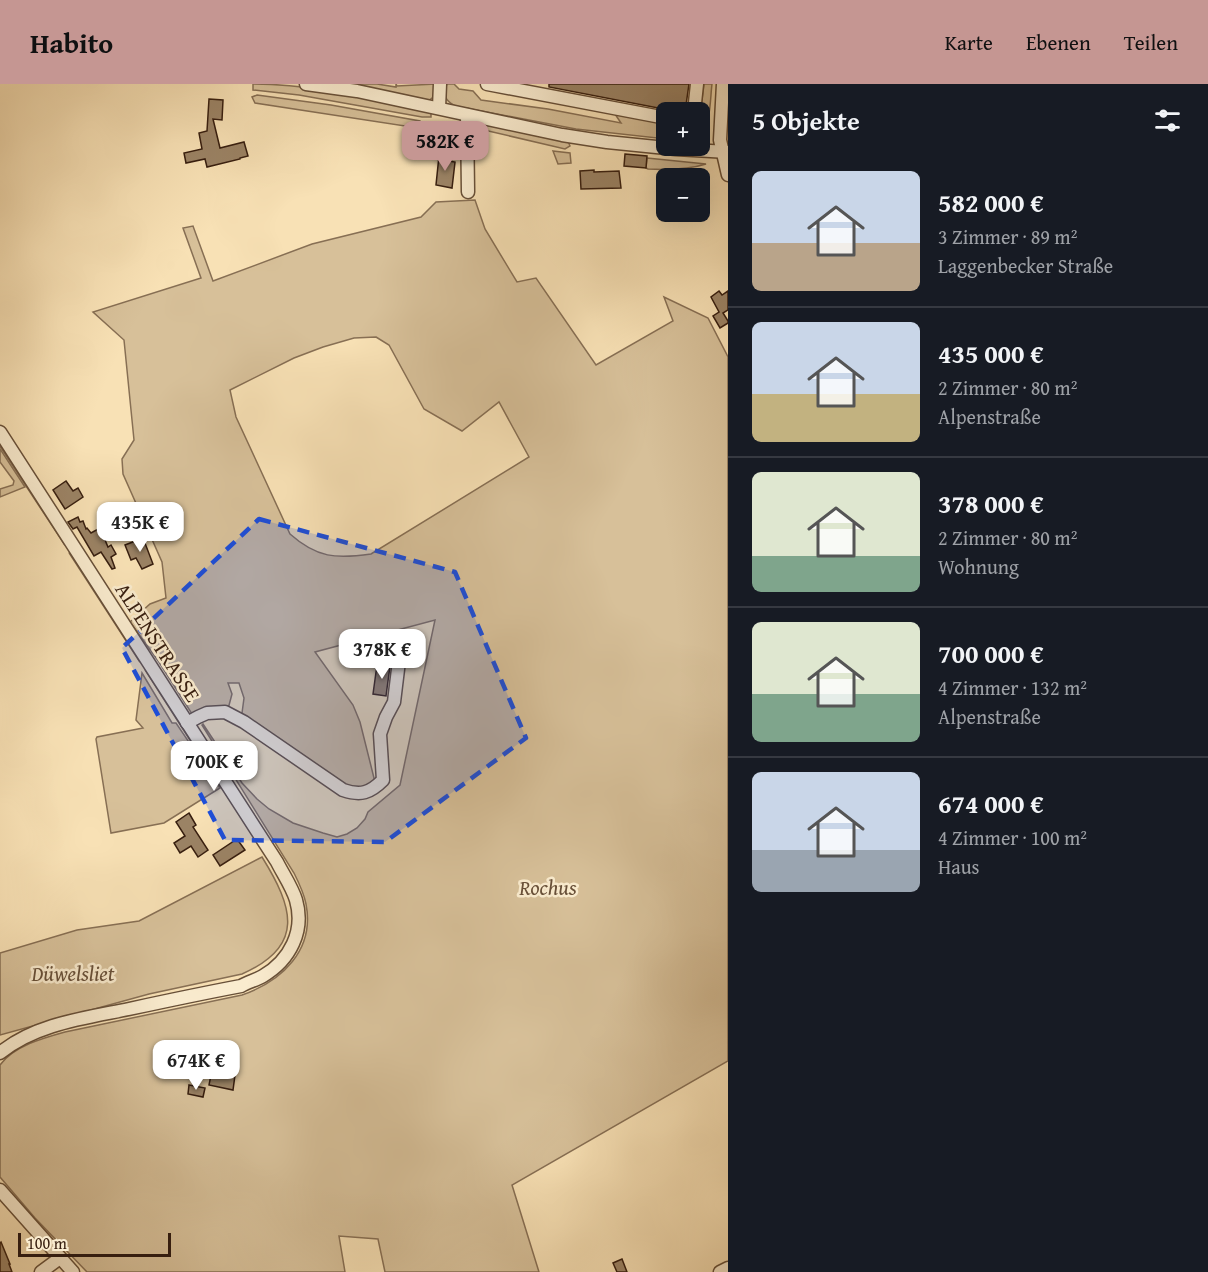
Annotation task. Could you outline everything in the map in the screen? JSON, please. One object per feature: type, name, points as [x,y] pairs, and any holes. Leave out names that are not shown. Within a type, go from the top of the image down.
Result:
[{"type":"street","points":[[306,84],[357,91],[562,135],[607,142],[725,152]]},
{"type":"street","points":[[439,108],[440,84]]},
{"type":"street","points":[[487,84],[656,116]]},
{"type":"street","points":[[695,102],[698,84]]},
{"type":"street","points":[[723,84],[720,140],[725,152],[728,175]]},
{"type":"street","points":[[467,115],[468,192]]},
{"type":"street","name":"ALPENSTRASSE","points":[[0,432],[277,862],[296,899],[298,915],[298,931],[287,955],[262,977],[241,986],[72,1021],[40,1030],[10,1045],[0,1053]]},
{"type":"street","points":[[188,723],[207,712],[225,712],[244,722],[343,790],[351,793],[368,792],[383,780],[380,734],[394,702],[399,661],[388,643]]},
{"type":"street","points":[[0,1190],[73,1272]]},
{"type":"street","points":[[41,1272],[60,1258]]},
{"type":"street","points":[[720,1272],[728,1268]]},
{"type":"highlighted area","points":[[259,519],[455,572],[526,738],[385,842],[225,840],[122,648]]},
{"type":"green space","points":[[253,84],[343,93],[431,111],[431,117],[299,95],[253,90]]},
{"type":"green space","points":[[341,84],[377,84],[396,87],[396,84],[397,86],[436,84],[436,95],[428,101]]},
{"type":"green space","points":[[447,84],[454,84],[459,89],[473,91],[481,100],[548,109],[621,123],[615,114],[656,122],[656,138],[576,129],[455,106],[445,97],[444,91]]},
{"type":"green space","points":[[704,84],[712,84],[710,105],[710,102],[702,102]]},
{"type":"green space","points":[[257,95],[331,105],[420,121],[421,124],[418,128],[255,103],[252,97]]},
{"type":"green space","points":[[477,123],[568,141],[570,146],[565,149],[484,130],[475,127]]},
{"type":"green space","points":[[553,151],[570,153],[571,163],[558,164]]},
{"type":"green space","points":[[647,158],[706,164],[684,168],[646,168]]},
{"type":"green space","name":"Rochus","points":[[475,200],[485,229],[517,282],[536,278],[596,365],[673,321],[664,297],[708,318],[728,357],[728,1061],[512,1185],[539,1272],[385,1272],[378,1239],[339,1236],[345,1272],[87,1272],[35,1218],[0,1177],[0,1065],[21,1048],[65,1032],[242,995],[270,981],[292,962],[305,936],[307,921],[304,896],[294,873],[202,725],[242,783],[269,809],[293,823],[323,833],[337,837],[347,834],[357,828],[368,812],[400,785],[435,620],[315,652],[353,705],[360,722],[374,778],[371,786],[350,789],[244,717],[242,713],[244,698],[239,683],[228,683],[232,694],[228,709],[192,714],[130,622],[150,604],[166,598],[162,562],[123,474],[122,459],[134,440],[124,340],[93,312],[201,278],[183,228],[193,226],[213,281],[312,244],[421,217],[436,202]],"holes":[[[376,337],[389,345],[424,409],[462,431],[499,402],[529,457],[371,554],[337,556],[318,552],[290,534],[236,417],[230,390],[294,358],[354,338]]]},
{"type":"green space","points":[[0,449],[25,487],[0,497],[0,489],[13,485],[14,481],[0,462]]},
{"type":"green space","points":[[142,673],[172,723],[176,723],[220,788],[164,823],[111,833],[96,739],[143,728],[136,720]]},
{"type":"green space","name":"Düwelsliet","points":[[262,857],[281,892],[288,924],[285,938],[276,951],[263,963],[242,974],[149,994],[0,1035],[0,953],[77,930],[139,921]]},
{"type":"building","points":[[549,84],[689,84],[686,102],[656,102],[656,108],[549,87]]},
{"type":"building","points":[[209,99],[223,100],[222,120],[213,119],[220,148],[244,142],[248,156],[207,167],[205,159],[186,163],[184,153],[202,149],[199,133],[207,131]]},
{"type":"building","points":[[625,154],[647,156],[646,168],[624,166]]},
{"type":"building","points":[[439,156],[449,157],[449,161],[455,162],[452,188],[436,185]]},
{"type":"building","points":[[594,170],[594,172],[619,171],[621,188],[581,189],[580,171]]},
{"type":"building","points":[[719,291],[722,295],[728,291],[728,310],[723,313],[728,323],[720,328],[713,316],[719,312],[711,297]]},
{"type":"building","points":[[66,481],[73,491],[78,488],[83,497],[65,509],[53,490]]},
{"type":"building","points":[[78,517],[91,533],[100,528],[108,547],[111,545],[116,554],[111,557],[115,568],[112,569],[101,552],[94,556],[77,527],[73,529],[68,522]]},
{"type":"building","points":[[143,538],[153,564],[142,569],[136,558],[131,560],[125,545]]},
{"type":"building","points":[[377,665],[390,666],[386,696],[373,694]]},
{"type":"building","points":[[189,813],[196,825],[193,827],[208,850],[198,857],[191,846],[180,853],[174,843],[185,836],[176,822]]},
{"type":"building","points":[[237,839],[245,850],[220,866],[213,855]]},
{"type":"building","points":[[212,1070],[235,1075],[233,1090],[209,1085]]},
{"type":"building","points":[[189,1085],[205,1088],[203,1097],[188,1094]]},
{"type":"building","points":[[1,1242],[10,1264],[12,1272],[0,1272]]},
{"type":"building","points":[[622,1259],[627,1272],[617,1272],[613,1263]]},
{"type":"waterway","points":[[0,445],[65,544]]},
{"type":"waterway","points":[[70,553],[140,661]]},
{"type":"waterway","points":[[146,670],[192,742]]},
{"type":"waterway","points":[[197,749],[220,785]]}]
